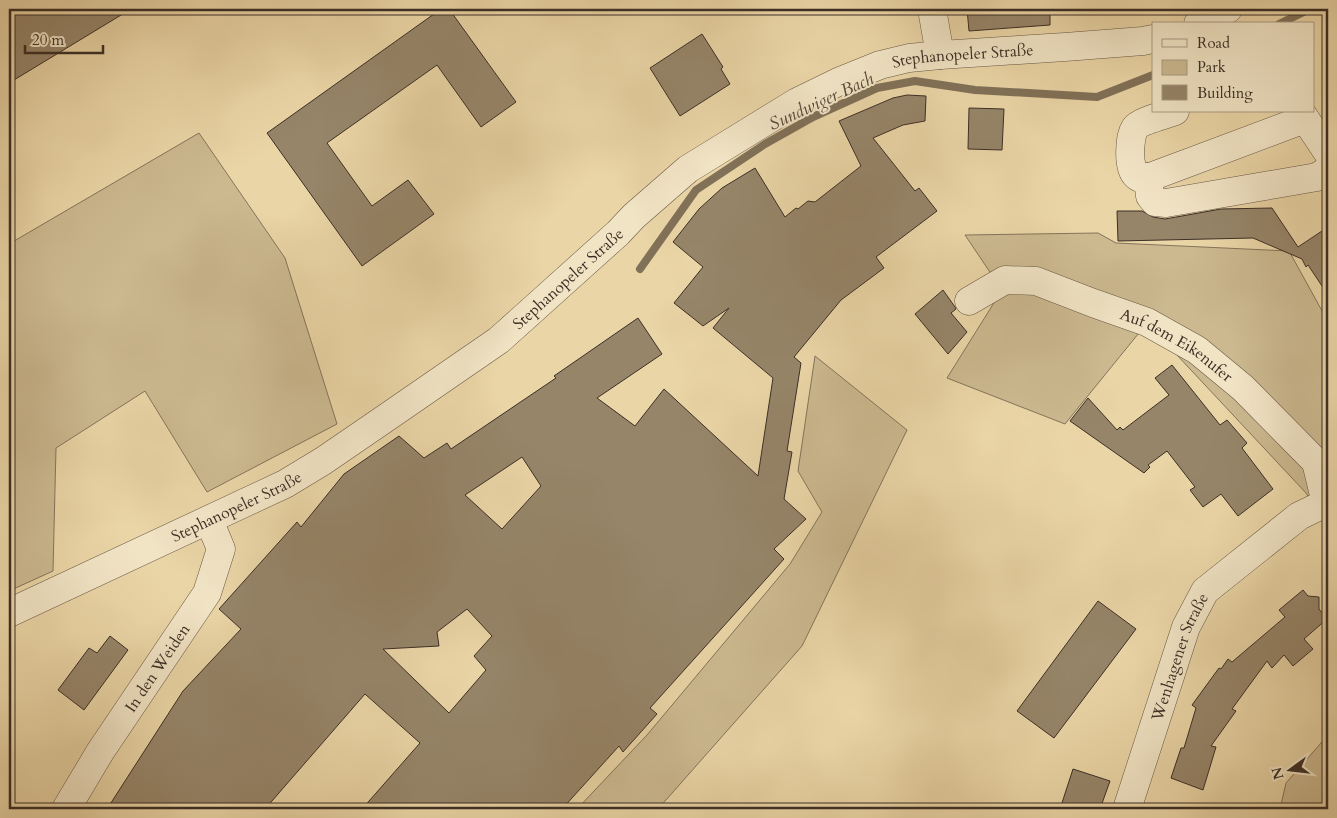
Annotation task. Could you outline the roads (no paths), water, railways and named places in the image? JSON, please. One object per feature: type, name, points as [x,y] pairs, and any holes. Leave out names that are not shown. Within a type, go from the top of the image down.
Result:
[{"type":"street","points":[[932,9],[940,55]]},
{"type":"street","points":[[1202,22],[1228,9]]},
{"type":"street","points":[[1235,9],[1243,22]]},
{"type":"street","name":"Stephanopeler Straße","points":[[9,613],[285,484],[323,461],[499,340],[688,169],[797,102],[838,82],[880,65],[909,58],[1152,39]]},
{"type":"street","points":[[1172,112],[1136,127],[1132,136],[1130,159],[1133,172],[1137,176],[1148,178],[1254,139],[1302,115],[1328,153]]},
{"type":"street","points":[[1148,178],[1150,196],[1155,202],[1166,203],[1317,177],[1328,170]]},
{"type":"street","name":"Auf dem Eikenufer","points":[[969,301],[1005,280],[1036,281],[1147,322],[1197,350],[1243,388],[1316,462],[1327,502]]},
{"type":"street","name":"Wenhagener Straße","points":[[1127,809],[1186,627],[1205,591],[1299,516],[1327,502]]},
{"type":"street","name":"In den Weiden","points":[[66,809],[100,752],[207,593],[221,549],[209,520]]},
{"type":"waterway","name":"Sundwiger Bach","points":[[1283,22],[1310,9]]},
{"type":"waterway","name":"Sundwiger Bach","points":[[640,269],[696,190],[765,144],[813,117],[877,88],[915,81],[975,90],[1097,97],[1152,75]]}]
